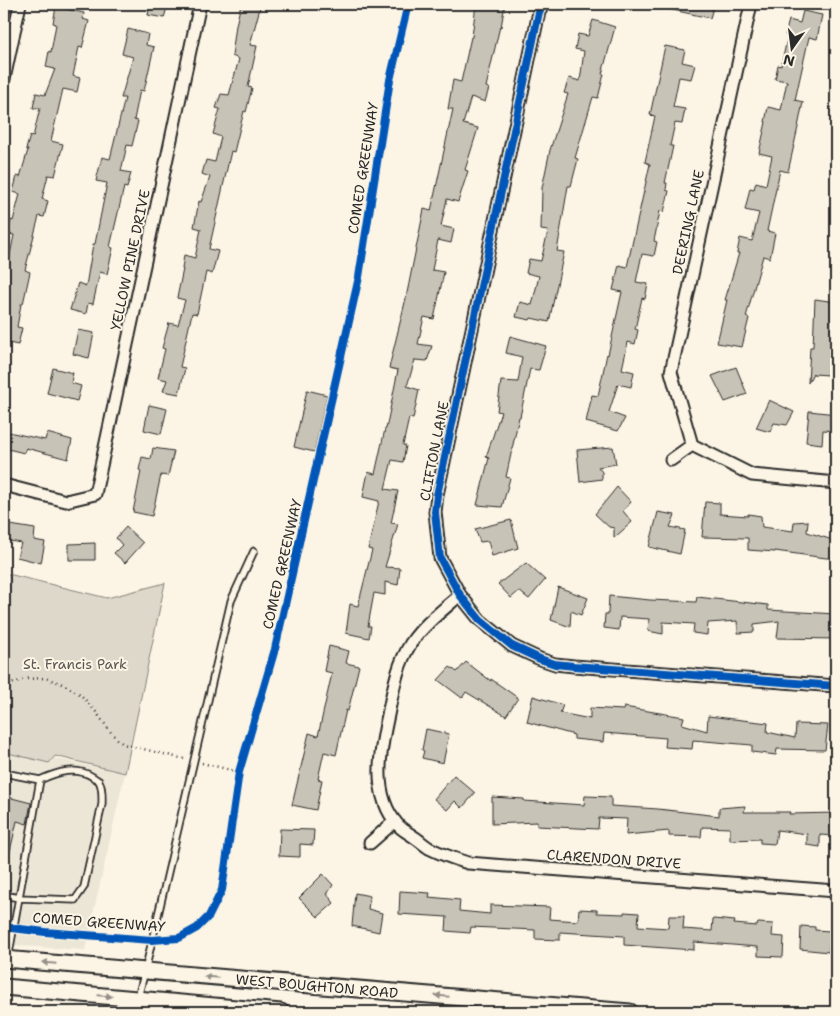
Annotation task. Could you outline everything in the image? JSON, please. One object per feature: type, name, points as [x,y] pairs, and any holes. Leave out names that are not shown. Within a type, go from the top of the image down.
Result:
[{"type":"main road","name":"WEST BOUGHTON ROAD","points":[[6,959],[588,1010],[630,1012]]},
{"type":"main road","points":[[4,987],[281,1012]]},
{"type":"street","points":[[4,79],[20,4]]},
{"type":"street","name":"YELLOW PINE DRIVE","points":[[4,485],[66,501],[95,494],[200,4]]},
{"type":"street","name":"CLIFTON LANE","points":[[544,4],[539,12],[437,495],[435,512],[440,558],[460,595],[480,620],[512,646],[555,664],[836,686]]},
{"type":"street","name":"DEERING LANE","points":[[692,444],[671,372],[751,4]]},
{"type":"street","points":[[671,460],[692,444],[752,475],[836,483]]},
{"type":"street","points":[[370,843],[397,823],[386,806],[381,788],[380,765],[382,745],[402,658],[425,626],[460,595]]},
{"type":"street","name":"CLARENDON DRIVE","points":[[397,823],[428,848],[468,863],[836,891]]},
{"type":"lane","points":[[138,999],[231,601],[254,551]]},
{"type":"lane","points":[[4,773],[40,780],[53,774],[67,771],[86,773],[98,780],[102,792],[102,804],[84,887],[75,900],[19,898],[4,895]]},
{"type":"lane","points":[[6,959],[40,780]]},
{"type":"path","points":[[4,688],[25,679],[45,678],[63,684],[80,694],[96,712],[112,735],[123,744],[239,772]]},
{"type":"path","points":[[238,782],[242,763]]},
{"type":"shaded area","points":[[4,748],[125,773],[85,950],[4,945]]},
{"type":"green space","name":"St. Francis Park","points":[[4,573],[107,598],[165,583],[125,773],[55,756],[49,763],[4,752]]},
{"type":"building","points":[[150,4],[168,4],[164,18],[148,15]]},
{"type":"building","points":[[241,4],[261,4],[250,45],[257,46],[248,87],[252,88],[234,152],[231,151],[209,249],[218,251],[212,274],[206,272],[197,314],[192,313],[180,367],[185,368],[179,394],[163,391],[167,380],[158,378],[165,349],[162,348],[169,323],[178,325],[185,300],[177,298],[184,255],[195,258],[201,229],[194,227],[199,201],[201,202],[210,177],[202,174],[206,160],[215,162],[221,137],[213,134],[220,109],[216,108],[221,94],[229,95],[239,59],[232,56]]},
{"type":"building","points":[[476,4],[505,4],[486,87],[489,88],[485,102],[471,97],[463,124],[478,128],[465,170],[468,171],[458,202],[447,199],[441,226],[454,229],[451,243],[438,240],[432,270],[444,272],[434,319],[424,317],[418,344],[432,346],[427,361],[415,360],[407,386],[419,390],[413,419],[409,418],[403,445],[406,446],[403,462],[392,460],[385,489],[398,491],[391,523],[398,524],[385,567],[400,568],[398,585],[385,582],[385,595],[374,593],[368,626],[371,626],[369,638],[346,633],[350,604],[358,606],[372,550],[368,549],[379,501],[363,497],[368,472],[375,474],[386,429],[398,370],[389,368],[406,298],[424,209],[431,211],[453,109],[448,109],[453,80],[461,82],[472,37]]},
{"type":"building","points":[[669,4],[714,4],[710,18],[668,9]]},
{"type":"building","points":[[56,7],[84,13],[83,19],[89,21],[82,48],[79,47],[73,76],[80,78],[77,92],[63,89],[51,141],[63,144],[55,176],[48,175],[42,199],[48,201],[44,217],[39,216],[25,270],[30,272],[17,327],[22,328],[18,345],[4,342],[4,264],[8,265],[14,235],[8,234],[20,194],[13,192],[17,176],[20,177],[30,136],[33,137],[40,108],[33,108],[36,93],[45,95],[55,69],[46,67],[56,24],[53,23]]},
{"type":"building","points":[[803,11],[822,15],[817,39],[809,37],[795,100],[803,102],[788,172],[780,170],[767,231],[775,233],[770,258],[763,256],[746,317],[749,318],[742,347],[717,343],[727,300],[725,300],[739,253],[737,253],[740,238],[752,241],[759,213],[745,210],[750,188],[754,189],[756,182],[766,185],[772,156],[759,153],[768,107],[781,110],[787,81],[775,79],[778,65],[781,66],[788,35],[785,35],[789,20],[800,23]]},
{"type":"building","points":[[593,20],[615,27],[602,74],[604,74],[598,98],[593,97],[575,158],[578,159],[571,186],[568,186],[557,251],[564,252],[549,322],[516,317],[520,302],[532,305],[539,276],[526,273],[529,259],[541,261],[548,231],[541,230],[542,188],[550,150],[568,94],[564,93],[569,78],[580,81],[584,51],[575,49],[578,34],[588,36]]},
{"type":"building","points":[[128,29],[148,34],[146,45],[154,47],[144,91],[140,90],[134,120],[138,121],[132,146],[127,145],[121,171],[131,173],[127,188],[124,187],[110,247],[113,248],[107,274],[100,272],[93,304],[88,303],[86,314],[70,310],[78,283],[86,286],[93,244],[95,244],[107,183],[96,181],[102,157],[110,159],[125,98],[121,98],[133,57],[122,54]]},
{"type":"building","points":[[665,46],[685,50],[682,62],[695,65],[691,79],[679,77],[673,107],[685,109],[682,124],[675,123],[670,146],[673,146],[665,183],[667,183],[666,190],[669,191],[664,212],[660,211],[654,241],[657,242],[654,256],[642,254],[636,282],[648,284],[645,299],[642,298],[635,329],[638,330],[635,344],[628,342],[622,369],[634,372],[631,387],[618,384],[609,412],[625,418],[618,431],[586,422],[592,395],[598,396],[622,292],[613,290],[619,265],[627,267],[650,164],[645,162],[655,116],[650,115]]},
{"type":"building","points":[[815,299],[836,302],[836,364],[831,363],[829,375],[813,373],[808,383],[810,347],[813,347]]},
{"type":"building","points":[[78,330],[94,333],[89,358],[73,354]]},
{"type":"building","points":[[510,336],[546,346],[539,370],[530,369],[506,477],[510,478],[502,507],[477,505],[489,458],[486,457],[501,412],[497,411],[501,381],[518,382],[522,357],[506,353]]},
{"type":"building","points":[[736,367],[747,394],[725,402],[712,376]]},
{"type":"building","points":[[53,368],[73,373],[71,383],[81,386],[77,401],[47,393]]},
{"type":"building","points":[[307,390],[327,395],[314,452],[294,447]]},
{"type":"building","points":[[769,400],[794,412],[787,425],[774,423],[770,432],[756,428]]},
{"type":"building","points":[[149,405],[167,409],[161,434],[144,430]]},
{"type":"building","points":[[809,411],[836,414],[835,431],[823,430],[822,444],[806,442]]},
{"type":"building","points":[[4,431],[45,440],[47,433],[72,440],[68,459],[26,448],[24,453],[4,448]]},
{"type":"building","points":[[613,447],[616,464],[598,467],[602,472],[602,479],[580,482],[577,450]]},
{"type":"building","points":[[153,448],[174,451],[168,476],[161,475],[152,516],[133,512],[142,457],[151,459]]},
{"type":"building","points":[[617,487],[631,502],[623,511],[632,522],[614,538],[614,528],[609,527],[595,514]]},
{"type":"building","points":[[705,502],[720,503],[720,514],[761,516],[762,527],[793,531],[794,522],[808,521],[807,532],[836,541],[836,558],[748,550],[748,538],[702,537]]},
{"type":"building","points":[[658,512],[675,515],[670,527],[685,530],[680,554],[649,547]]},
{"type":"building","points":[[511,520],[518,548],[492,556],[488,541],[480,542],[475,529]]},
{"type":"building","points":[[4,524],[35,529],[34,540],[45,542],[41,563],[17,557],[21,543],[4,540]]},
{"type":"building","points":[[126,527],[143,543],[125,563],[114,553],[122,545],[116,538]]},
{"type":"building","points":[[95,543],[95,560],[69,560],[69,544]]},
{"type":"building","points":[[526,563],[545,580],[529,599],[519,591],[511,598],[498,584]]},
{"type":"building","points":[[558,587],[588,598],[581,615],[571,611],[570,627],[551,620]]},
{"type":"building","points":[[609,596],[696,602],[697,597],[768,605],[768,610],[836,614],[836,639],[777,638],[779,621],[754,624],[754,632],[738,633],[737,621],[708,623],[707,635],[693,633],[694,624],[663,622],[663,634],[648,631],[649,619],[620,617],[619,630],[604,628],[605,614],[608,614]]},
{"type":"building","points":[[329,646],[349,651],[346,663],[359,666],[348,711],[346,710],[336,755],[324,752],[318,779],[322,780],[316,810],[292,805],[309,733],[318,736],[332,673],[324,671]]},
{"type":"building","points":[[466,662],[518,698],[506,716],[466,692],[462,698],[438,680],[450,667],[457,672]]},
{"type":"building","points":[[533,696],[563,705],[560,713],[590,719],[590,708],[623,710],[624,707],[684,717],[682,724],[707,731],[708,716],[768,723],[767,732],[795,738],[796,724],[828,725],[825,750],[777,749],[776,755],[752,752],[752,745],[693,740],[692,749],[665,747],[666,738],[604,733],[603,742],[574,739],[574,735],[527,722]]},
{"type":"building","points":[[426,729],[449,734],[443,763],[422,758]]},
{"type":"building","points":[[454,775],[475,793],[462,808],[455,801],[447,810],[434,799]]},
{"type":"building","points":[[4,796],[31,803],[27,824],[17,821],[8,860],[4,860]]},
{"type":"building","points":[[585,796],[611,797],[611,806],[719,816],[719,808],[745,806],[744,812],[790,812],[789,814],[836,813],[834,836],[820,835],[820,847],[807,845],[807,834],[777,830],[775,844],[760,843],[760,839],[730,840],[730,828],[702,827],[701,837],[669,836],[669,831],[626,835],[627,819],[599,818],[598,829],[537,826],[537,822],[492,824],[492,797],[584,805]]},
{"type":"building","points":[[280,829],[314,830],[313,845],[300,844],[300,857],[279,856]]},
{"type":"building","points":[[323,874],[333,885],[327,894],[334,903],[318,917],[299,898]]},
{"type":"building","points":[[400,891],[430,893],[429,897],[460,900],[459,911],[490,914],[490,905],[550,907],[549,919],[578,921],[579,909],[597,910],[597,913],[639,913],[638,926],[668,928],[669,916],[684,916],[683,929],[712,931],[713,919],[735,921],[734,924],[757,926],[758,923],[773,924],[772,936],[784,937],[783,957],[758,956],[758,947],[694,942],[694,950],[624,945],[624,936],[560,932],[560,940],[535,939],[535,930],[471,927],[470,933],[446,931],[447,917],[399,914]]},
{"type":"building","points":[[355,893],[370,896],[368,909],[382,913],[379,932],[352,926]]},
{"type":"building","points":[[801,926],[815,927],[815,930],[830,931],[829,952],[800,949]]},
{"type":"cycle path","name":"COMED GREENWAY","points":[[4,927],[152,940],[179,938],[197,928],[209,916],[222,890],[239,772],[275,649],[359,277],[390,80],[408,4]]},
{"type":"cycle path","points":[[544,4],[539,12],[437,495],[435,512],[440,558],[460,595],[480,620],[512,646],[555,664],[836,686]]}]
